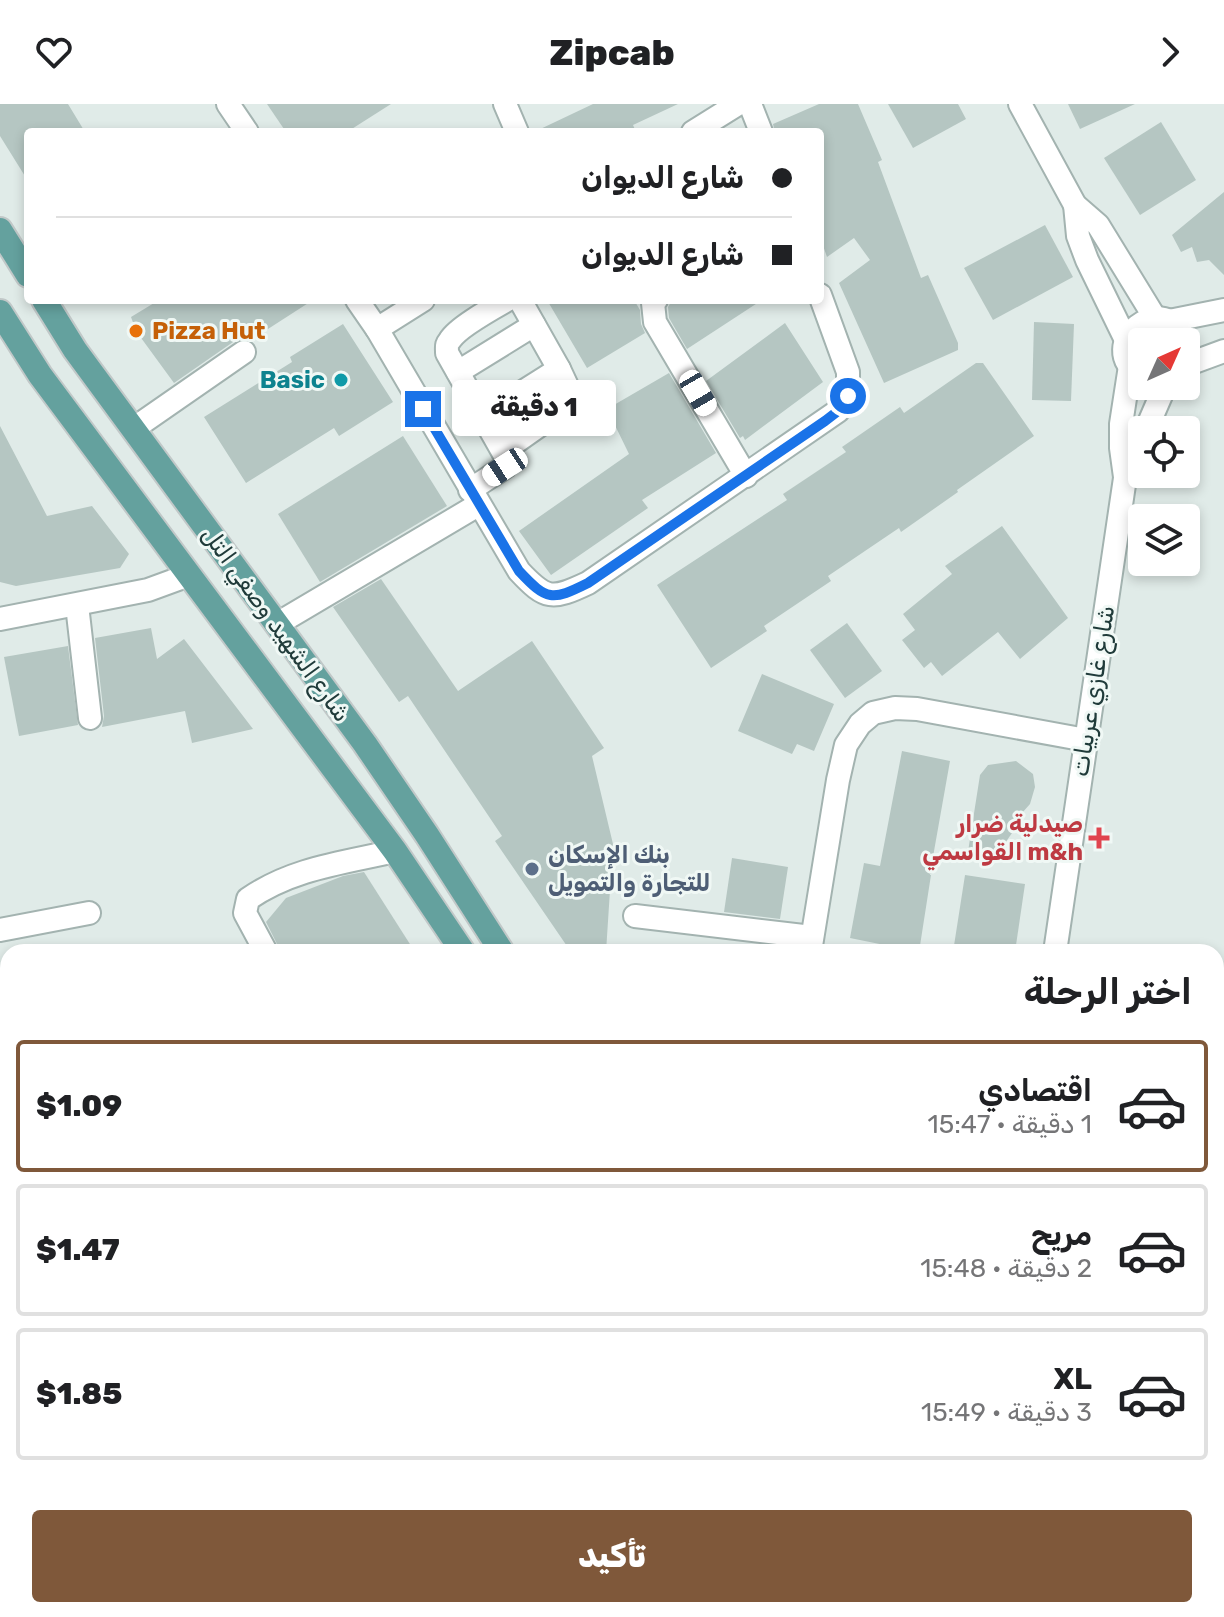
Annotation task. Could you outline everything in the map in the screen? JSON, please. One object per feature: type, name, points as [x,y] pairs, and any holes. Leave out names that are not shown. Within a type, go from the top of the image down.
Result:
[{"type":"main road","points":[[0,230],[24,269]]},
{"type":"main road","name":"شارع الشهيد وصفي التل","points":[[46,304],[75,350],[365,744],[497,944]]},
{"type":"main road","name":"شارع الشهيد وصفي التل","points":[[0,312],[40,375],[395,851],[458,944]]},
{"type":"street","points":[[228,104],[244,128]]},
{"type":"street","points":[[505,104],[515,128]]},
{"type":"street","points":[[699,128],[738,104]]},
{"type":"street","points":[[750,104],[759,128]]},
{"type":"street","points":[[1020,104],[1075,205],[1098,225],[1162,320],[1178,328]]},
{"type":"street","points":[[1075,205],[1078,236],[1126,340]]},
{"type":"street","points":[[360,304],[519,571],[546,594],[564,594],[588,583],[838,411],[848,396],[848,372],[823,304]]},
{"type":"street","points":[[377,329],[417,304]]},
{"type":"street","points":[[277,624],[474,497],[505,467],[507,459],[503,451],[447,353],[451,338],[500,304]]},
{"type":"street","points":[[503,451],[574,401],[522,304]]},
{"type":"street","points":[[653,304],[655,322],[746,476]]},
{"type":"street","points":[[1126,340],[1132,329],[1143,321],[1224,310]]},
{"type":"street","points":[[458,372],[534,325]]},
{"type":"street","name":"شارع غازي عربيات","points":[[1126,340],[1125,354],[1128,359]]},
{"type":"street","points":[[1200,360],[1224,351]]},
{"type":"street","points":[[133,429],[244,352]]},
{"type":"street","points":[[483,417],[559,369]]},
{"type":"street","name":"شارع غازي عربيات","points":[[1125,478],[1121,424],[1128,399]]},
{"type":"street","name":"شارع غازي عربيات","points":[[1056,944],[1128,471]]},
{"type":"street","points":[[0,619],[148,590],[189,575]]},
{"type":"street","points":[[77,605],[90,718]]},
{"type":"street","points":[[635,916],[811,944],[846,745],[860,724],[873,713],[895,708],[917,709],[1086,740]]},
{"type":"street","points":[[262,944],[245,913],[248,899],[263,888],[295,874],[395,851]]},
{"type":"street","points":[[0,930],[89,913]]},
{"type":"building","points":[[0,104],[68,104],[83,128],[24,128],[24,175],[0,136]]},
{"type":"building","points":[[267,104],[391,104],[353,128],[283,128]]},
{"type":"building","points":[[593,104],[678,104],[633,125],[634,128],[542,128]]},
{"type":"building","points":[[819,104],[858,104],[882,160],[878,162],[921,278],[928,275],[958,343],[958,350],[884,383],[839,283],[870,260],[854,238],[827,257],[824,248],[824,128],[774,128],[773,124]]},
{"type":"building","points":[[888,104],[958,104],[966,119],[913,148]]},
{"type":"building","points":[[1068,104],[1135,104],[1080,129]]},
{"type":"building","points":[[1161,122],[1196,180],[1140,215],[1104,158]]},
{"type":"building","points":[[1224,192],[1224,275],[1209,260],[1197,262],[1192,247],[1181,252],[1172,235]]},
{"type":"building","points":[[1045,225],[1073,277],[993,320],[964,268]]},
{"type":"building","points":[[152,304],[307,304],[251,340],[236,340],[174,383],[136,331],[131,317]]},
{"type":"building","points":[[549,304],[636,304],[645,333],[587,368]]},
{"type":"building","points":[[670,304],[756,304],[687,349],[669,318]]},
{"type":"building","points":[[1034,322],[1074,324],[1071,401],[1032,400]]},
{"type":"building","points":[[785,323],[823,382],[745,440],[743,436],[740,438],[706,381]]},
{"type":"building","points":[[343,324],[393,402],[339,436],[334,428],[246,483],[204,417],[292,362],[290,357]]},
{"type":"building","points":[[976,363],[983,363],[1034,436],[901,532],[899,528],[828,576],[831,581],[764,626],[767,631],[711,668],[657,585],[787,500],[783,494],[846,452],[842,447],[900,407],[904,413]]},
{"type":"building","points":[[669,373],[716,453],[642,500],[648,508],[551,575],[519,531],[629,454],[607,409]]},
{"type":"building","points":[[0,426],[47,516],[92,506],[129,554],[120,568],[16,586],[0,582]]},
{"type":"building","points":[[403,436],[447,506],[320,582],[278,514]]},
{"type":"building","points":[[1002,526],[1068,618],[1020,659],[998,632],[942,676],[931,662],[924,668],[902,640],[915,630],[903,614],[952,574],[945,566]]},
{"type":"building","points":[[381,579],[458,691],[532,641],[604,748],[592,756],[613,844],[607,944],[566,944],[495,841],[502,836],[408,696],[399,702],[333,607]]},
{"type":"building","points":[[847,623],[882,671],[845,698],[810,650]]},
{"type":"building","points":[[151,628],[157,659],[184,639],[253,729],[192,743],[185,711],[102,727],[104,716],[95,638]]},
{"type":"building","points":[[68,646],[78,725],[19,736],[4,657]]},
{"type":"building","points":[[762,674],[834,704],[814,751],[797,744],[792,754],[738,731]]},
{"type":"building","points":[[902,751],[950,761],[931,868],[926,869],[931,870],[931,875],[920,944],[880,944],[850,938],[864,863],[880,866]]},
{"type":"building","points":[[1016,761],[1033,774],[1035,787],[1030,804],[1014,822],[1012,833],[1001,849],[967,858],[980,775],[988,765]]},
{"type":"building","points":[[732,858],[788,867],[780,919],[724,912]]},
{"type":"building","points":[[364,872],[410,944],[277,944],[266,922],[286,898],[343,876]]},
{"type":"building","points":[[965,875],[1025,884],[1016,944],[954,944]]},
{"type":"place","name":"Pizza Hut","points":[[136,331]]},
{"type":"place","name":"Basic","points":[[341,380]]},
{"type":"place","name":"صيدلية ضرار القواسمي m&h","points":[[1099,838]]},
{"type":"place","name":"بنك الإسكان للتجارة والتمويل","points":[[532,869]]},
{"type":"route","points":[[423,409],[519,571],[546,594],[564,594],[588,583],[825,421],[838,411],[848,396]]}]
